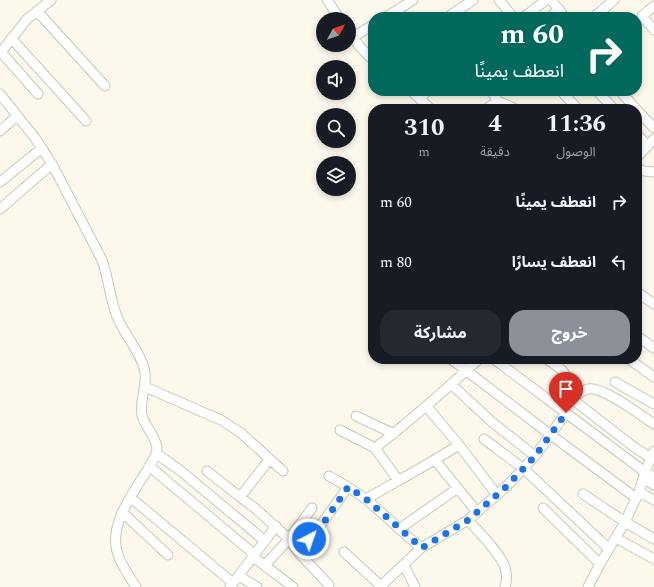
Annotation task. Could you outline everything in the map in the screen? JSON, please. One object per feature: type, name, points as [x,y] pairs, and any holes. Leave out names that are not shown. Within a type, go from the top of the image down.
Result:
[{"type":"street","points":[[38,94],[0,52],[27,19],[51,0]]},
{"type":"street","points":[[327,0],[335,12]]},
{"type":"street","points":[[394,12],[413,0]]},
{"type":"street","points":[[455,12],[472,0]]},
{"type":"street","points":[[499,0],[509,12]]},
{"type":"street","points":[[530,12],[546,0]]},
{"type":"street","points":[[552,0],[561,12]]},
{"type":"street","points":[[600,12],[614,0]]},
{"type":"street","points":[[654,6],[642,16],[654,30]]},
{"type":"street","points":[[555,12],[558,9]]},
{"type":"street","points":[[37,11],[105,86]]},
{"type":"street","points":[[356,33],[368,27]]},
{"type":"street","points":[[11,38],[86,121]]},
{"type":"street","points":[[356,42],[368,55]]},
{"type":"street","points":[[0,94],[42,148],[52,164],[102,260],[118,319],[144,367],[145,387],[142,416],[154,439],[157,447],[156,453],[122,512],[116,533],[118,555],[136,587]]},
{"type":"street","points":[[417,96],[426,104]]},
{"type":"street","points":[[494,96],[498,101],[505,104]]},
{"type":"street","points":[[566,96],[574,104]]},
{"type":"street","points":[[602,96],[610,104]]},
{"type":"street","points":[[625,96],[632,104]]},
{"type":"street","points":[[494,104],[498,101]]},
{"type":"street","points":[[642,115],[654,128]]},
{"type":"street","points":[[0,131],[17,116]]},
{"type":"street","points":[[642,137],[651,143],[642,152]]},
{"type":"street","points":[[0,182],[42,148]]},
{"type":"street","points":[[0,209],[52,164]]},
{"type":"street","points":[[642,170],[654,172]]},
{"type":"street","points":[[642,296],[654,304]]},
{"type":"street","points":[[642,340],[654,348]]},
{"type":"street","points":[[457,364],[551,435],[637,495],[654,500]]},
{"type":"street","points":[[375,448],[427,407],[474,364]]},
{"type":"street","points":[[501,364],[566,413],[644,475],[654,485]]},
{"type":"street","points":[[554,364],[564,373],[566,377],[568,394],[572,399],[634,447],[653,453],[625,522],[588,587]]},
{"type":"street","points":[[636,364],[654,378]]},
{"type":"street","points":[[615,382],[654,404]]},
{"type":"street","points":[[451,384],[492,422],[535,456]]},
{"type":"street","points":[[145,387],[221,420],[241,433],[269,460],[283,471]]},
{"type":"street","points":[[572,399],[586,389],[595,389],[611,396],[654,424]]},
{"type":"street","points":[[427,407],[459,445],[497,495]]},
{"type":"street","points":[[344,552],[381,587],[422,548],[468,520],[507,486],[535,456],[566,413]]},
{"type":"street","points":[[356,416],[394,434]]},
{"type":"street","points":[[340,430],[375,448],[398,480]]},
{"type":"street","points":[[484,439],[524,469],[609,549]]},
{"type":"street","points":[[366,499],[459,445]]},
{"type":"street","points":[[156,453],[265,540]]},
{"type":"street","points":[[240,497],[269,460]]},
{"type":"street","points":[[435,460],[477,512]]},
{"type":"street","points":[[149,466],[253,555],[293,587]]},
{"type":"street","points":[[207,471],[276,526],[329,585]]},
{"type":"street","points":[[644,475],[654,477]]},
{"type":"street","points":[[329,476],[366,499],[422,548]]},
{"type":"street","points":[[309,539],[324,522],[348,487]]},
{"type":"street","points":[[399,529],[458,488]]},
{"type":"street","points":[[583,494],[654,539]]},
{"type":"street","points":[[130,497],[231,585],[276,526]]},
{"type":"street","points":[[265,565],[288,539],[312,508]]},
{"type":"street","points":[[544,508],[600,564]]},
{"type":"street","points":[[122,512],[168,555]]},
{"type":"street","points":[[468,520],[492,548],[505,567],[505,587]]},
{"type":"street","points":[[616,538],[654,559]]},
{"type":"street","points":[[404,565],[415,587]]},
{"type":"street","points":[[239,576],[258,587]]},
{"type":"route","points":[[309,539],[324,522],[348,487],[366,499],[422,548],[468,520],[507,486],[535,456],[566,413]]}]
